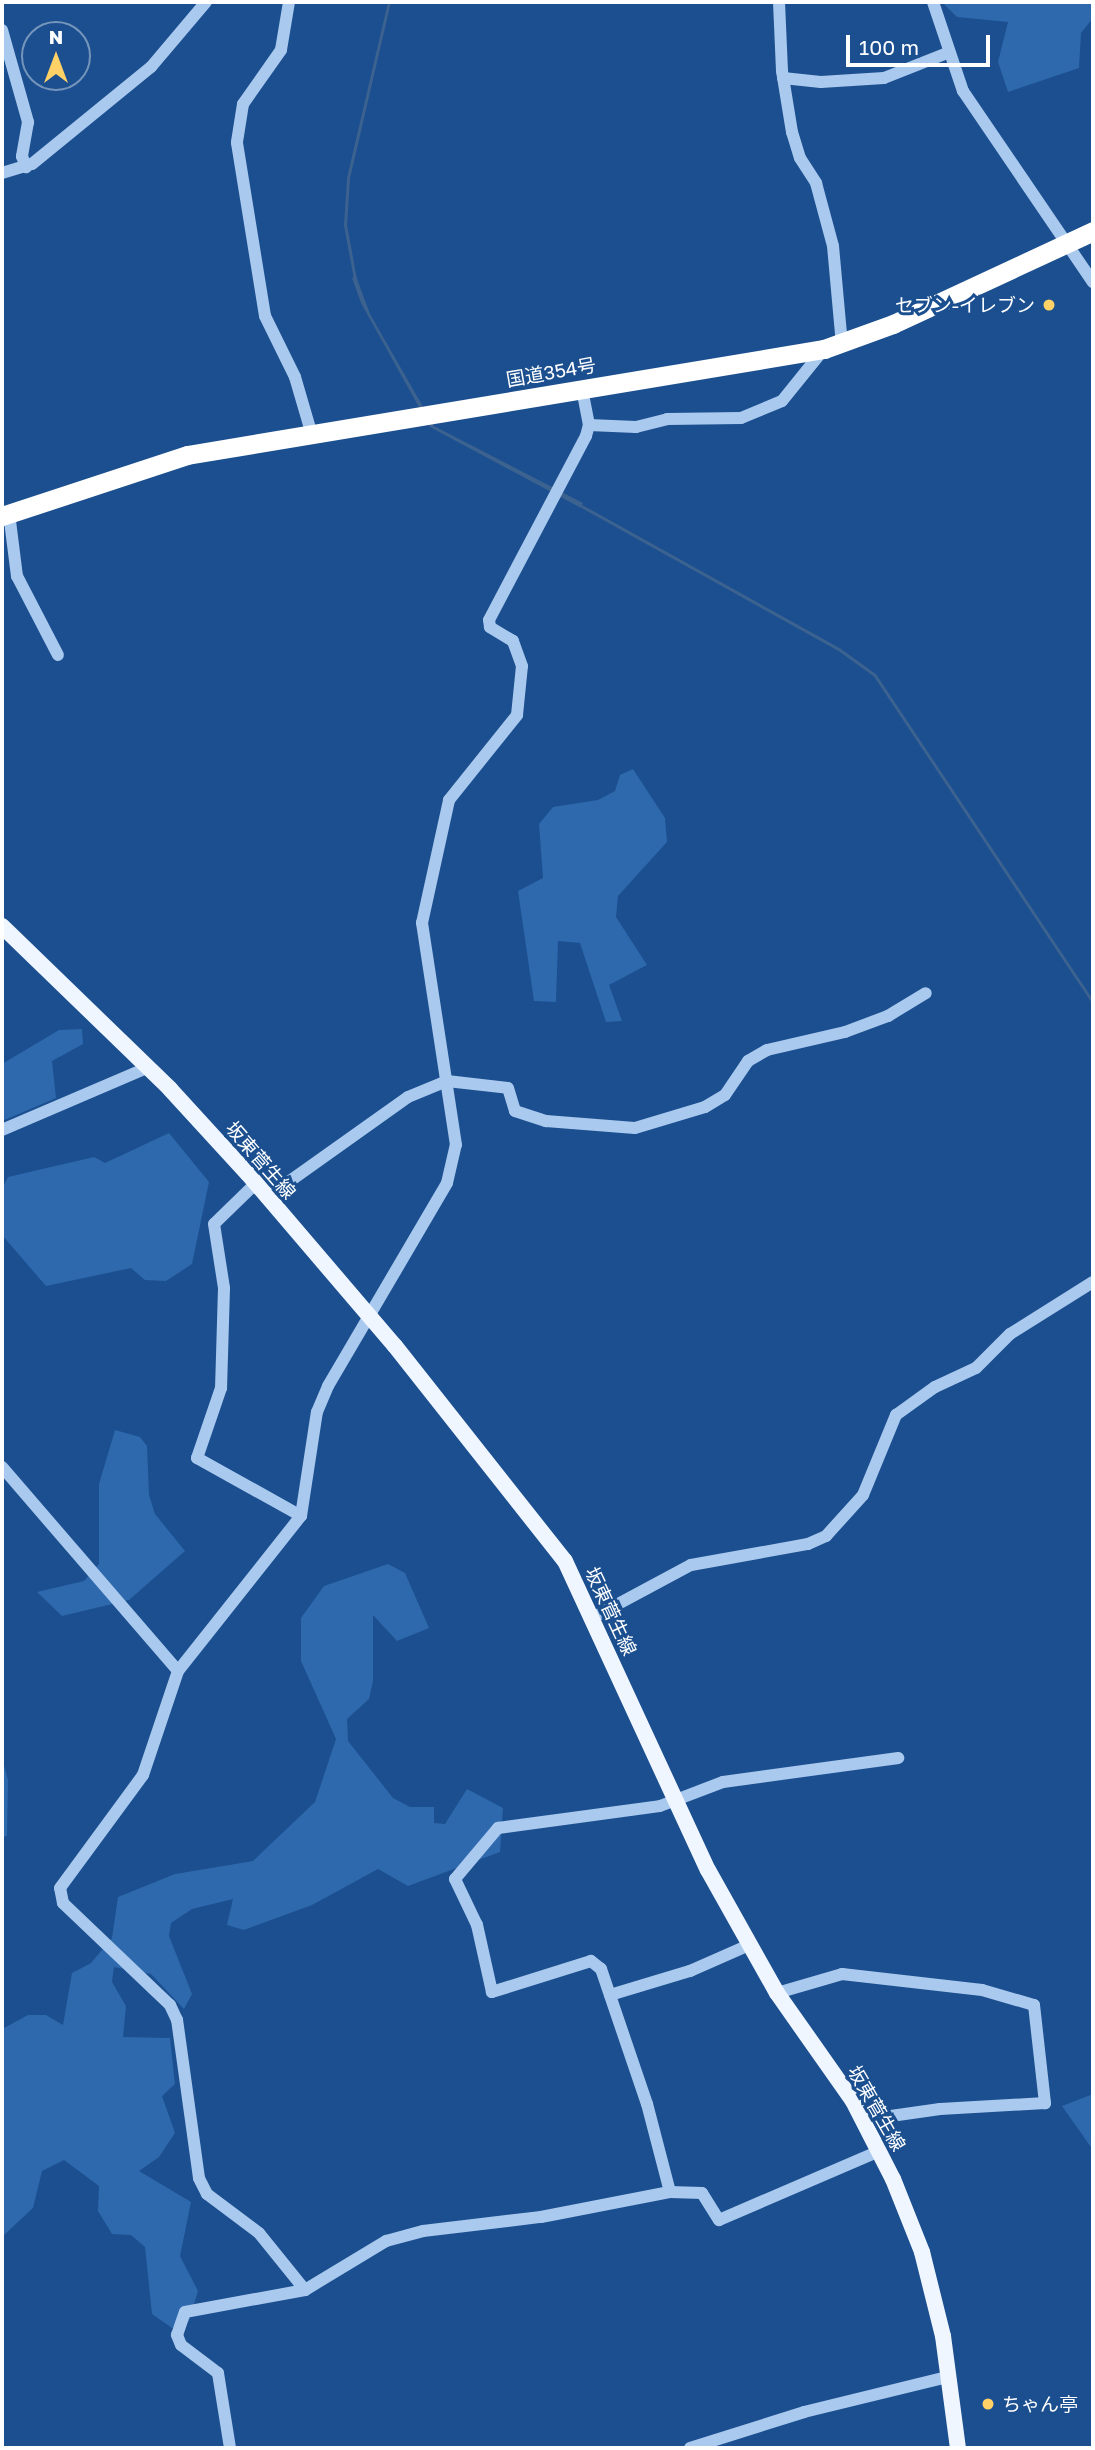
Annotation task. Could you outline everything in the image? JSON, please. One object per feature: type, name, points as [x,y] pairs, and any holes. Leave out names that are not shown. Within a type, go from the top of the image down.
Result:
[{"type":"highway","name":"国道354号","points":[[5,515],[160,462],[833,346],[1093,232]]},
{"type":"main road","name":"坂東菅生線","points":[[4,933],[147,1068],[255,1184],[552,1539],[592,1618],[675,1800],[748,1945],[777,1993],[863,2120],[879,2151],[922,2252],[943,2336],[958,2448]]},
{"type":"street","points":[[2,173],[26,167],[151,67],[206,2]]},
{"type":"street","points":[[289,2],[281,50],[243,104],[237,143],[263,306],[295,377],[312,435]]},
{"type":"street","points":[[589,425],[636,427],[667,419],[741,418],[782,401],[833,346],[833,246],[816,183],[800,158],[783,78],[779,2]]},
{"type":"street","points":[[933,2],[947,53],[963,91],[1093,282]]},
{"type":"street","points":[[2,30],[28,122],[22,156],[26,167]]},
{"type":"street","points":[[783,78],[821,82],[884,78],[947,53]]},
{"type":"street","points":[[305,2290],[259,2233],[207,2194],[200,2178],[177,2020],[170,2005],[63,1903],[60,1888],[143,1775],[178,1671],[301,1516],[317,1412],[368,1317],[447,1183],[456,1145],[422,923],[449,800],[517,715],[522,666],[513,641],[490,627],[489,620],[589,425],[582,390]]},
{"type":"street","points":[[5,515],[17,576],[58,655]]},
{"type":"street","points":[[266,1198],[408,1097],[447,1082],[508,1088],[515,1111],[546,1121],[635,1128],[705,1107],[725,1095],[748,1061],[768,1050],[866,1024],[926,993]]},
{"type":"street","points":[[2,1130],[147,1068]]},
{"type":"street","points":[[255,1184],[218,1215],[214,1224],[223,1288],[221,1388],[197,1458],[301,1516]]},
{"type":"street","points":[[592,1618],[691,1565],[808,1544],[827,1536],[863,1495],[896,1415],[935,1387],[976,1368],[1010,1334],[1093,1282]]},
{"type":"street","points":[[4,1475],[178,1671]]},
{"type":"street","points":[[670,2192],[647,2104],[601,1969],[592,1961],[492,1992],[477,1925],[455,1879],[498,1828],[568,1822],[675,1800],[723,1783],[898,1758]]},
{"type":"street","points":[[610,1994],[690,1971],[748,1945]]},
{"type":"street","points":[[777,1993],[842,1974],[982,1990],[1034,2004],[1045,2103],[863,2120]]},
{"type":"street","points":[[230,2448],[218,2374],[181,2345],[177,2335],[180,2317],[192,2310],[305,2290],[401,2235],[541,2217],[670,2192],[702,2193],[719,2220],[879,2151]]},
{"type":"street","points":[[690,2448],[804,2412],[948,2377]]},
{"type":"shaded area","points":[[942,2],[1093,2],[1093,18],[1081,33],[1079,68],[1008,92],[998,62],[1008,22],[957,17]]},
{"type":"shaded area","points":[[356,276],[370,314],[434,426],[583,503],[581,508],[430,427],[361,303],[352,278]]},
{"type":"shaded area","points":[[633,769],[665,818],[667,842],[618,896],[616,917],[647,965],[609,985],[622,1021],[606,1022],[580,943],[558,941],[556,1002],[534,1001],[518,891],[543,878],[539,824],[553,807],[598,800],[615,791],[620,775]]},
{"type":"shaded area","points":[[82,1029],[83,1044],[52,1061],[56,1098],[2,1121],[2,1064],[59,1030]]},
{"type":"shaded area","points":[[169,1133],[209,1182],[192,1264],[166,1281],[145,1280],[131,1268],[46,1286],[2,1235],[2,1189],[8,1177],[94,1157],[105,1163]]},
{"type":"shaded area","points":[[115,1430],[140,1437],[147,1446],[149,1495],[155,1514],[185,1551],[129,1600],[62,1616],[37,1592],[84,1581],[99,1564],[99,1484]]},
{"type":"shaded area","points":[[388,1564],[405,1573],[429,1628],[397,1641],[373,1615],[373,1681],[369,1699],[347,1719],[348,1741],[393,1798],[410,1807],[434,1807],[434,1823],[445,1824],[467,1789],[503,1808],[500,1852],[408,1886],[378,1869],[312,1905],[244,1930],[227,1925],[233,1899],[192,1909],[171,1923],[169,1936],[192,1994],[184,2009],[151,1974],[114,1967],[112,1982],[126,2006],[123,2037],[170,2038],[175,2084],[162,2096],[175,2133],[159,2157],[139,2171],[191,2202],[180,2256],[198,2291],[189,2321],[172,2328],[152,2314],[145,2247],[131,2235],[112,2234],[98,2211],[99,2186],[64,2160],[42,2171],[33,2208],[2,2237],[4,2028],[28,2015],[46,2015],[63,2025],[72,1973],[91,1963],[112,1938],[118,1897],[175,1874],[253,1861],[315,1802],[336,1739],[301,1661],[301,1618],[324,1586]]},
{"type":"shaded area","points":[[2,1758],[8,1780],[7,1836],[2,1837]]},
{"type":"shaded area","points":[[1093,2094],[1093,2150],[1062,2106]]},
{"type":"waterway","points":[[355,279],[345,225],[348,178],[389,2]]},
{"type":"waterway","points":[[580,505],[839,649],[875,675],[1093,1002]]},
{"type":"place","name":"セブン-イレブン","points":[[1049,305]]},
{"type":"place","name":"ちゃん亭","points":[[988,2404]]}]
